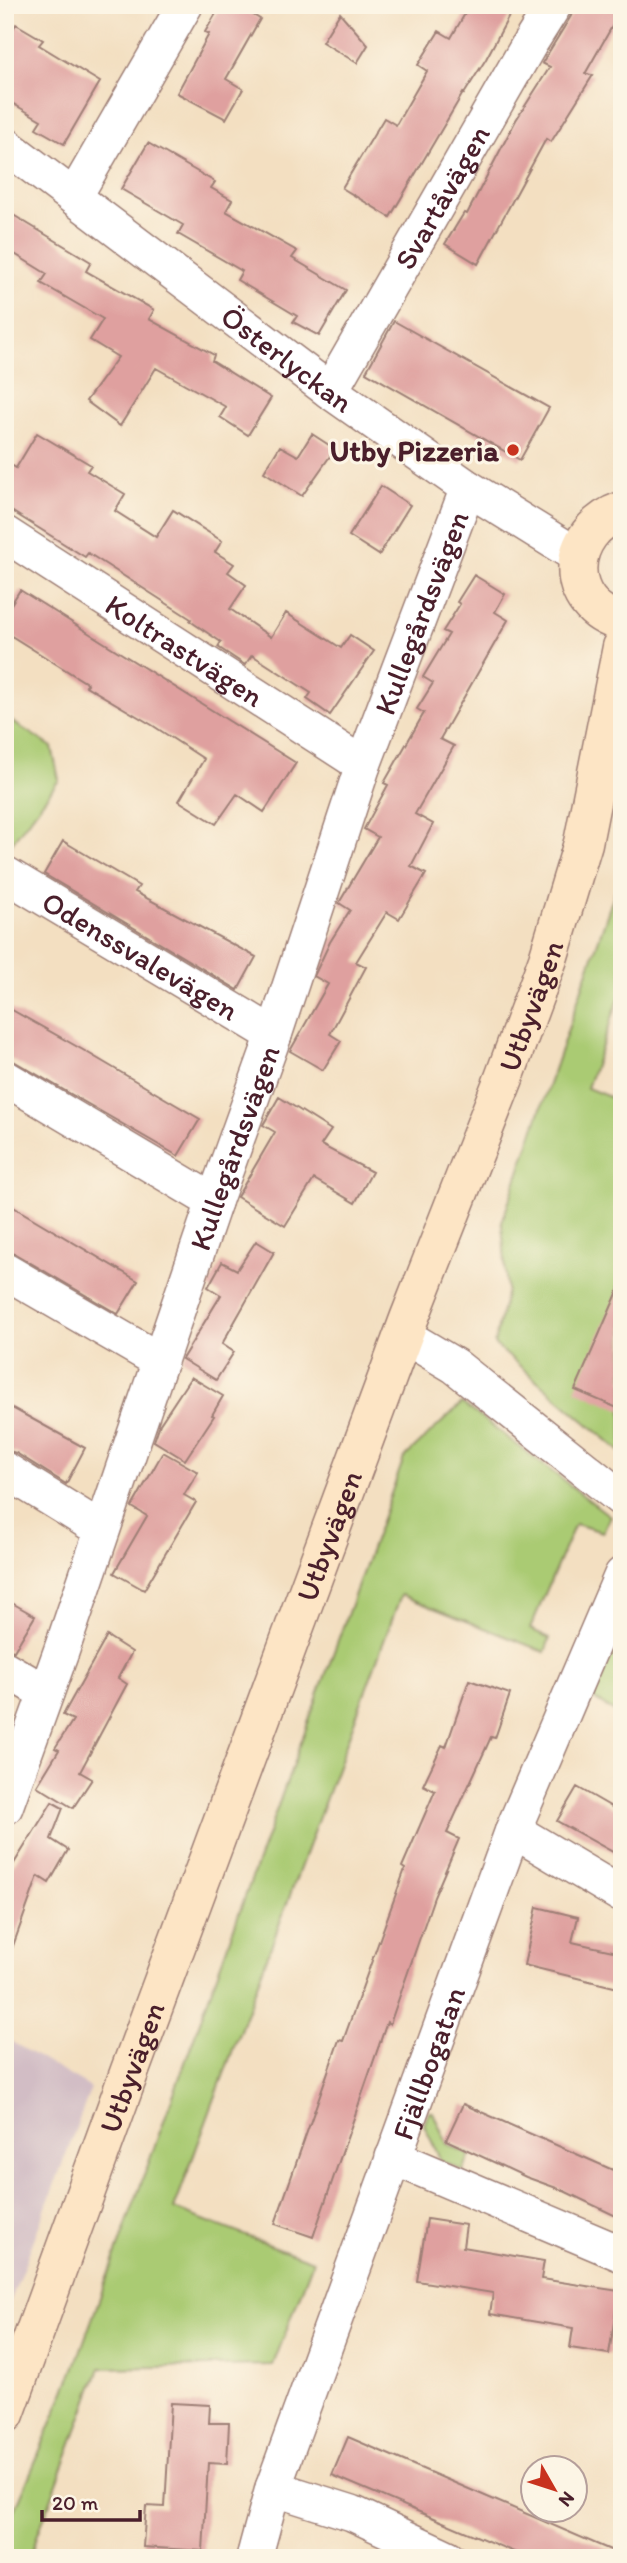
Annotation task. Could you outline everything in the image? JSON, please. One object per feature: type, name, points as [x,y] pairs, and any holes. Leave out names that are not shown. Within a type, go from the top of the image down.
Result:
[{"type":"street","points":[[74,197],[186,5]]},
{"type":"street","name":"Svartåvägen","points":[[330,391],[554,5]]},
{"type":"street","name":"Österlyckan","points":[[5,145],[330,391],[468,488],[578,556]]},
{"type":"street","name":"Kullegårdsvägen","points":[[5,1807],[274,1035],[363,765],[468,488]]},
{"type":"street","points":[[622,511],[598,523],[582,543],[578,556],[579,582],[584,594],[602,614],[622,622]]},
{"type":"street","name":"Koltrastvägen","points":[[5,534],[363,765]]},
{"type":"street","name":"Utbyvägen","points":[[5,2414],[403,1335],[548,959],[583,843],[622,647]]},
{"type":"street","name":"Odenssvalevägen","points":[[5,874],[274,1035]]},
{"type":"street","points":[[5,1078],[214,1202]]},
{"type":"street","points":[[5,1271],[160,1361]]},
{"type":"street","points":[[403,1335],[455,1366],[622,1499]]},
{"type":"street","points":[[5,1470],[102,1530]]},
{"type":"street","name":"Fjällbogatan","points":[[254,2558],[273,2488],[513,1830],[622,1574]]},
{"type":"street","points":[[5,1669],[46,1693]]},
{"type":"street","points":[[513,1830],[622,1895]]},
{"type":"street","points":[[393,2157],[622,2254]]},
{"type":"street","points":[[273,2488],[352,2513],[448,2558]]},
{"type":"shaded area","points":[[5,2038],[91,2088],[5,2316]]},
{"type":"green space","points":[[5,717],[52,747],[59,780],[5,852]]},
{"type":"green space","points":[[622,871],[622,990],[587,1088],[622,1102],[622,1453],[494,1344],[507,1290],[502,1222]]},
{"type":"green space","points":[[462,1403],[610,1516],[603,1532],[575,1524],[530,1629],[550,1638],[545,1652],[401,1595],[174,2209],[313,2261],[273,2365],[100,2368],[29,2558],[5,2558],[5,2534],[74,2369],[404,1458]]},
{"type":"green space","points":[[622,1625],[622,1717],[593,1698]]},
{"type":"green space","points":[[429,2111],[433,2112],[447,2144],[470,2155],[463,2171],[441,2161],[424,2125]]},
{"type":"building","points":[[221,5],[236,5],[260,19],[226,79],[243,89],[226,119],[177,93],[209,34],[205,32]]},
{"type":"building","points":[[470,5],[515,5],[486,59],[390,217],[342,188],[384,118],[396,125],[427,71],[418,65],[439,31],[451,38]]},
{"type":"building","points":[[574,5],[622,5],[622,9],[585,74],[593,75],[551,142],[546,139],[478,264],[445,244],[464,213],[467,214],[516,120],[550,67],[542,63],[571,16]]},
{"type":"building","points":[[340,13],[368,45],[357,63],[322,42]]},
{"type":"building","points":[[16,24],[43,40],[39,45],[100,82],[64,144],[36,128],[41,120],[5,99],[5,42]]},
{"type":"building","points":[[148,143],[215,182],[211,188],[232,200],[226,211],[297,251],[292,258],[346,290],[319,336],[293,322],[297,316],[237,280],[242,271],[178,234],[183,225],[121,189]]},
{"type":"building","points":[[5,210],[91,262],[86,271],[154,310],[149,319],[214,355],[212,361],[271,398],[248,435],[220,417],[226,407],[156,368],[120,426],[86,401],[118,357],[90,340],[103,319],[41,283],[47,274],[5,248]]},
{"type":"building","points":[[394,321],[549,408],[520,460],[366,372]]},
{"type":"building","points":[[37,433],[91,465],[87,471],[125,494],[115,511],[156,537],[173,510],[222,541],[215,552],[234,564],[228,572],[246,585],[230,609],[271,637],[286,613],[341,648],[350,635],[374,651],[330,715],[307,699],[311,693],[252,655],[245,665],[218,647],[221,642],[190,621],[191,619],[88,553],[85,557],[5,507],[5,461],[16,468]]},
{"type":"building","points":[[312,434],[335,449],[302,496],[264,472],[280,446],[298,456]]},
{"type":"building","points":[[381,486],[410,505],[379,555],[349,536]]},
{"type":"building","points":[[474,575],[505,594],[495,612],[508,620],[440,739],[454,746],[415,814],[433,824],[411,866],[426,874],[399,919],[387,912],[356,962],[366,967],[330,1034],[341,1041],[323,1070],[290,1051],[328,984],[314,976],[330,942],[350,910],[339,903],[378,837],[364,829],[388,785],[384,783],[424,713],[417,709],[433,683],[423,677],[449,634],[443,631]]},
{"type":"building","points":[[20,590],[296,763],[264,812],[237,794],[216,824],[179,801],[204,759],[5,632],[5,614]]},
{"type":"building","points":[[63,841],[139,886],[135,892],[256,957],[238,990],[44,874]]},
{"type":"building","points":[[5,1006],[200,1119],[178,1156],[5,1056]]},
{"type":"building","points":[[279,1097],[331,1130],[321,1145],[372,1172],[355,1203],[314,1179],[285,1226],[237,1197],[275,1132],[263,1125]]},
{"type":"building","points":[[5,1202],[138,1281],[118,1314],[15,1254],[5,1251]]},
{"type":"building","points":[[256,1241],[274,1252],[222,1344],[234,1352],[216,1380],[182,1359],[221,1295],[208,1287],[222,1262],[237,1270]]},
{"type":"building","points":[[622,1282],[622,1410],[575,1390]]},
{"type":"building","points":[[191,1377],[223,1396],[212,1415],[214,1416],[185,1460],[154,1441],[160,1424]]},
{"type":"building","points":[[5,1404],[85,1448],[66,1484],[16,1453],[5,1450]]},
{"type":"building","points":[[163,1452],[198,1472],[184,1495],[196,1502],[144,1590],[114,1573],[147,1516],[132,1507]]},
{"type":"building","points":[[5,1599],[35,1616],[14,1651],[5,1649]]},
{"type":"building","points":[[107,1636],[132,1652],[118,1678],[127,1684],[80,1772],[92,1779],[73,1808],[37,1786],[59,1750],[55,1748],[73,1720],[63,1715]]},
{"type":"building","points":[[469,1680],[510,1694],[495,1738],[491,1737],[447,1833],[459,1839],[434,1897],[390,2024],[387,2022],[313,2237],[275,2224],[339,2040],[343,2041],[405,1869],[402,1867],[435,1791],[423,1785],[442,1745],[446,1747]]},
{"type":"building","points":[[577,1787],[622,1813],[622,1857],[557,1821]]},
{"type":"building","points":[[52,1802],[63,1808],[51,1839],[68,1850],[49,1883],[38,1876],[9,1957],[5,1957],[5,1878]]},
{"type":"building","points":[[537,1907],[578,1917],[572,1942],[622,1953],[622,1989],[524,1965]]},
{"type":"building","points":[[463,2104],[622,2174],[622,2219],[446,2140]]},
{"type":"building","points":[[427,2219],[466,2225],[463,2247],[544,2261],[541,2279],[619,2291],[609,2354],[570,2348],[573,2328],[490,2314],[493,2293],[417,2281]]},
{"type":"building","points":[[171,2403],[210,2405],[209,2423],[229,2423],[227,2464],[208,2463],[203,2551],[143,2547],[146,2506],[165,2507]]},
{"type":"building","points":[[348,2437],[518,2510],[518,2524],[550,2524],[622,2555],[622,2558],[528,2558],[332,2475]]},
{"type":"place","name":"Utby Pizzeria","points":[[513,450]]}]
